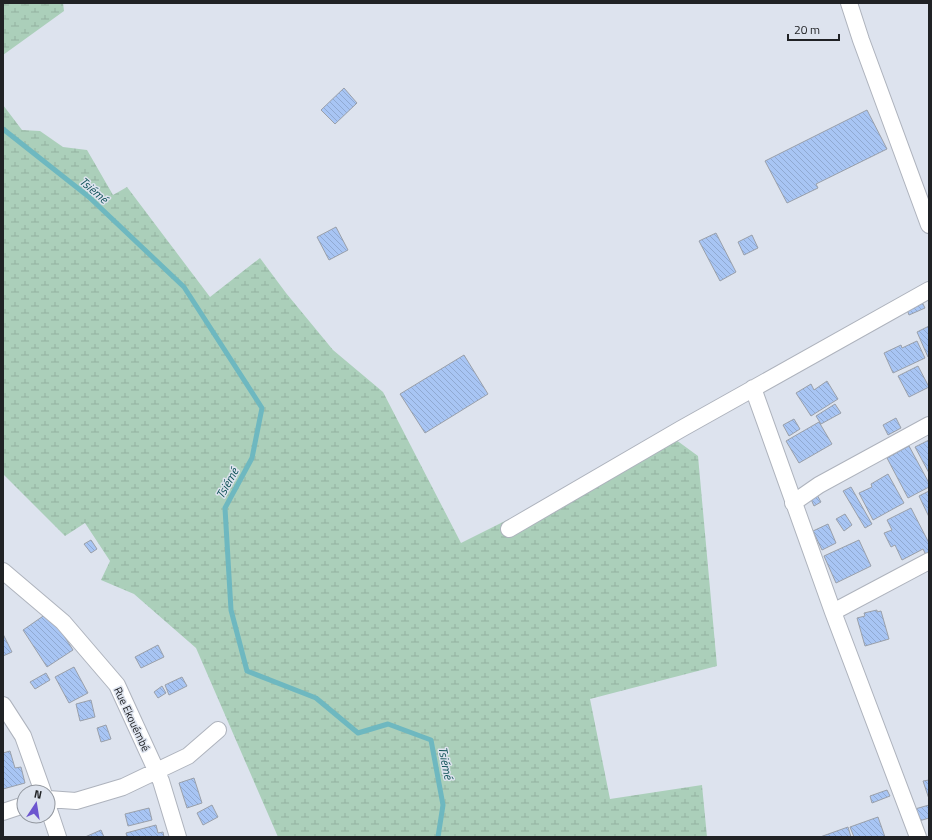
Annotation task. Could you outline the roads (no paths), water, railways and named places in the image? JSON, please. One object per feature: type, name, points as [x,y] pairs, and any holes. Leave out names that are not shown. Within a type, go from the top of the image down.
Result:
[{"type":"street","points":[[850,3],[861,40],[929,225]]},
{"type":"street","points":[[509,530],[753,388],[929,290]]},
{"type":"street","points":[[753,388],[833,612],[918,837]]},
{"type":"street","points":[[793,503],[819,485],[929,425]]},
{"type":"street","points":[[833,612],[929,561]]},
{"type":"street","name":"Rue Ekouémbé","points":[[3,570],[63,622],[117,685],[161,781],[178,837]]},
{"type":"street","points":[[3,705],[23,736],[40,784]]},
{"type":"street","points":[[56,800],[76,801],[123,788],[188,756],[218,730]]},
{"type":"street","points":[[3,812],[16,808]]},
{"type":"street","points":[[54,824],[58,837]]},
{"type":"waterway","name":"Tsiémé","points":[[3,129],[89,197],[184,287],[262,408],[252,458],[225,508],[231,610],[247,671],[316,698],[358,733],[388,724],[431,740],[443,805],[438,837]]}]
